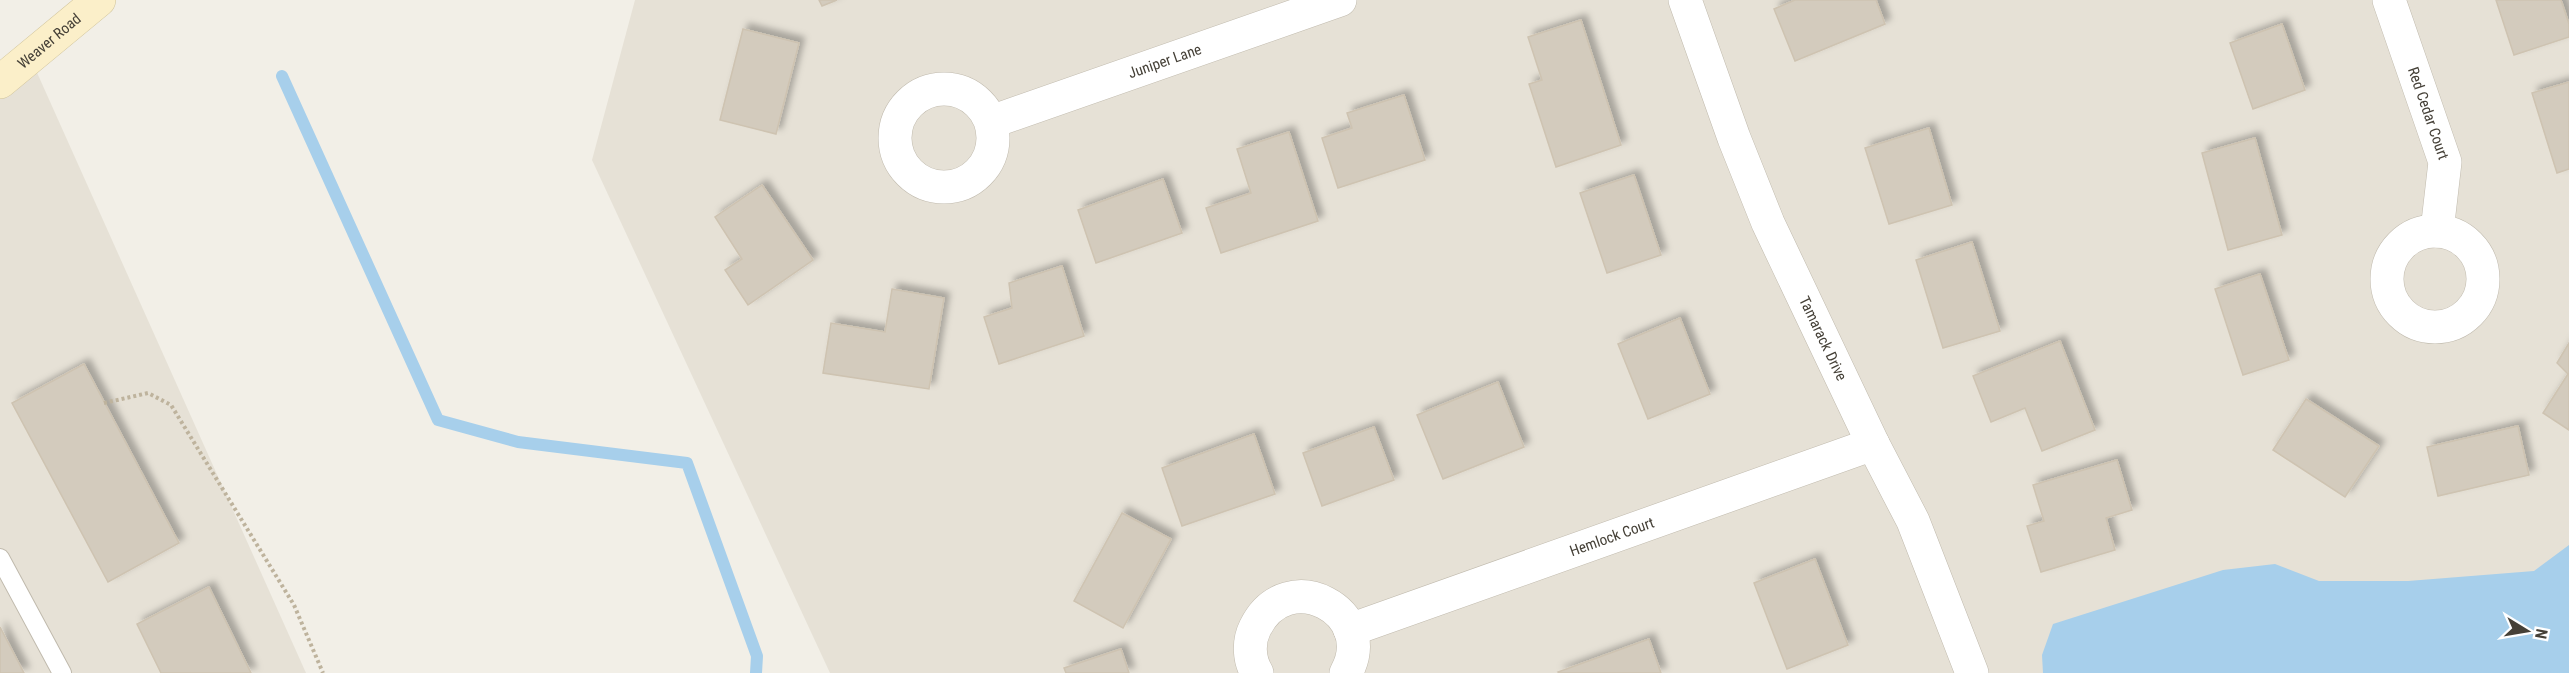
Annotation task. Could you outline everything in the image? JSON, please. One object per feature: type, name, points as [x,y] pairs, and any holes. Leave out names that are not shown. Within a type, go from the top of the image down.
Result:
[{"type":"main road","name":"Weaver Road","points":[[0,82],[99,0]]},
{"type":"street","name":"Juniper Lane","points":[[991,122],[1340,0]]},
{"type":"street","name":"Tamarack Drive","points":[[1685,0],[1734,138],[1768,222],[1873,444],[1913,521],[1971,673]]},
{"type":"street","name":"Red Cedar Court","points":[[2389,0],[2445,162],[2437,231]]},
{"type":"street","name":"Hemlock Court","points":[[1350,630],[1873,444]]},
{"type":"street","points":[[1257,673],[1253,666],[1250,649],[1252,633],[1260,618],[1284,599],[1300,596],[1316,598],[1330,605],[1342,616],[1350,630],[1354,647],[1346,673]]},
{"type":"lane","points":[[0,558],[62,673]]},
{"type":"path","points":[[104,403],[148,393],[171,405],[294,604],[324,673]]},
{"type":"shaded area","points":[[635,0],[2569,0],[2569,673],[830,673],[592,160]]},
{"type":"shaded area","points":[[30,57],[306,673],[0,673],[0,82]]},
{"type":"water","points":[[2569,545],[2569,673],[2043,673],[2042,655],[2053,624],[2223,570],[2275,564],[2319,581],[2408,581],[2534,571]]},
{"type":"building","points":[[819,0],[837,0],[822,6]]},
{"type":"building","points":[[1795,0],[1876,0],[1885,24],[1795,61],[1774,9]]},
{"type":"building","points":[[2496,0],[2561,0],[2569,24],[2569,37],[2514,55]]},
{"type":"building","points":[[1581,20],[1621,145],[1556,167],[1529,84],[1542,80],[1528,37]]},
{"type":"building","points":[[2282,24],[2305,90],[2253,109],[2230,43]]},
{"type":"building","points":[[743,29],[799,43],[776,134],[720,120]]},
{"type":"building","points":[[2569,82],[2569,169],[2557,173],[2532,93]]},
{"type":"building","points":[[1404,95],[1425,160],[1338,188],[1322,138],[1352,128],[1347,113]]},
{"type":"building","points":[[1929,128],[1952,205],[1889,224],[1865,148]]},
{"type":"building","points":[[1289,132],[1318,221],[1221,253],[1206,208],[1251,193],[1237,149]]},
{"type":"building","points":[[2255,138],[2282,235],[2228,250],[2202,153]]},
{"type":"building","points":[[1634,175],[1661,255],[1607,273],[1580,193]]},
{"type":"building","points":[[1163,179],[1182,233],[1096,263],[1078,210]]},
{"type":"building","points":[[762,185],[813,260],[748,305],[725,270],[742,259],[715,217]]},
{"type":"building","points":[[1972,242],[2000,331],[1943,348],[1916,260]]},
{"type":"building","points":[[1062,266],[1084,336],[999,364],[984,317],[1012,308],[1009,283]]},
{"type":"building","points":[[2260,274],[2289,360],[2243,375],[2215,289]]},
{"type":"building","points":[[892,289],[944,298],[929,389],[823,373],[831,323],[885,332]]},
{"type":"building","points":[[1680,318],[1710,394],[1648,419],[1618,344]]},
{"type":"building","points":[[2060,341],[2095,430],[2042,451],[2025,408],[1991,422],[1973,376]]},
{"type":"building","points":[[2569,343],[2569,430],[2543,413],[2568,374],[2557,363]]},
{"type":"building","points":[[84,364],[179,543],[108,582],[12,403]]},
{"type":"building","points":[[1498,382],[1524,447],[1443,479],[1417,415]]},
{"type":"building","points":[[2306,399],[2379,446],[2345,497],[2273,450]]},
{"type":"building","points":[[2518,426],[2529,475],[2438,496],[2427,447]]},
{"type":"building","points":[[1374,427],[1394,480],[1322,506],[1303,453]]},
{"type":"building","points":[[1254,434],[1275,494],[1182,526],[1162,468]]},
{"type":"building","points":[[2117,460],[2132,510],[2106,518],[2115,550],[2041,572],[2027,526],[2044,521],[2033,485]]},
{"type":"building","points":[[1122,513],[1171,539],[1123,628],[1074,601]]},
{"type":"building","points":[[1815,559],[1848,645],[1787,669],[1754,583]]},
{"type":"building","points":[[209,587],[251,673],[161,673],[137,624]]},
{"type":"building","points":[[0,627],[24,673],[0,673]]},
{"type":"building","points":[[1649,639],[1661,673],[1558,672]]},
{"type":"building","points":[[1121,649],[1129,673],[1066,673],[1064,668]]},
{"type":"waterway","points":[[282,76],[438,420],[518,442],[687,463],[757,656],[756,673]]}]
